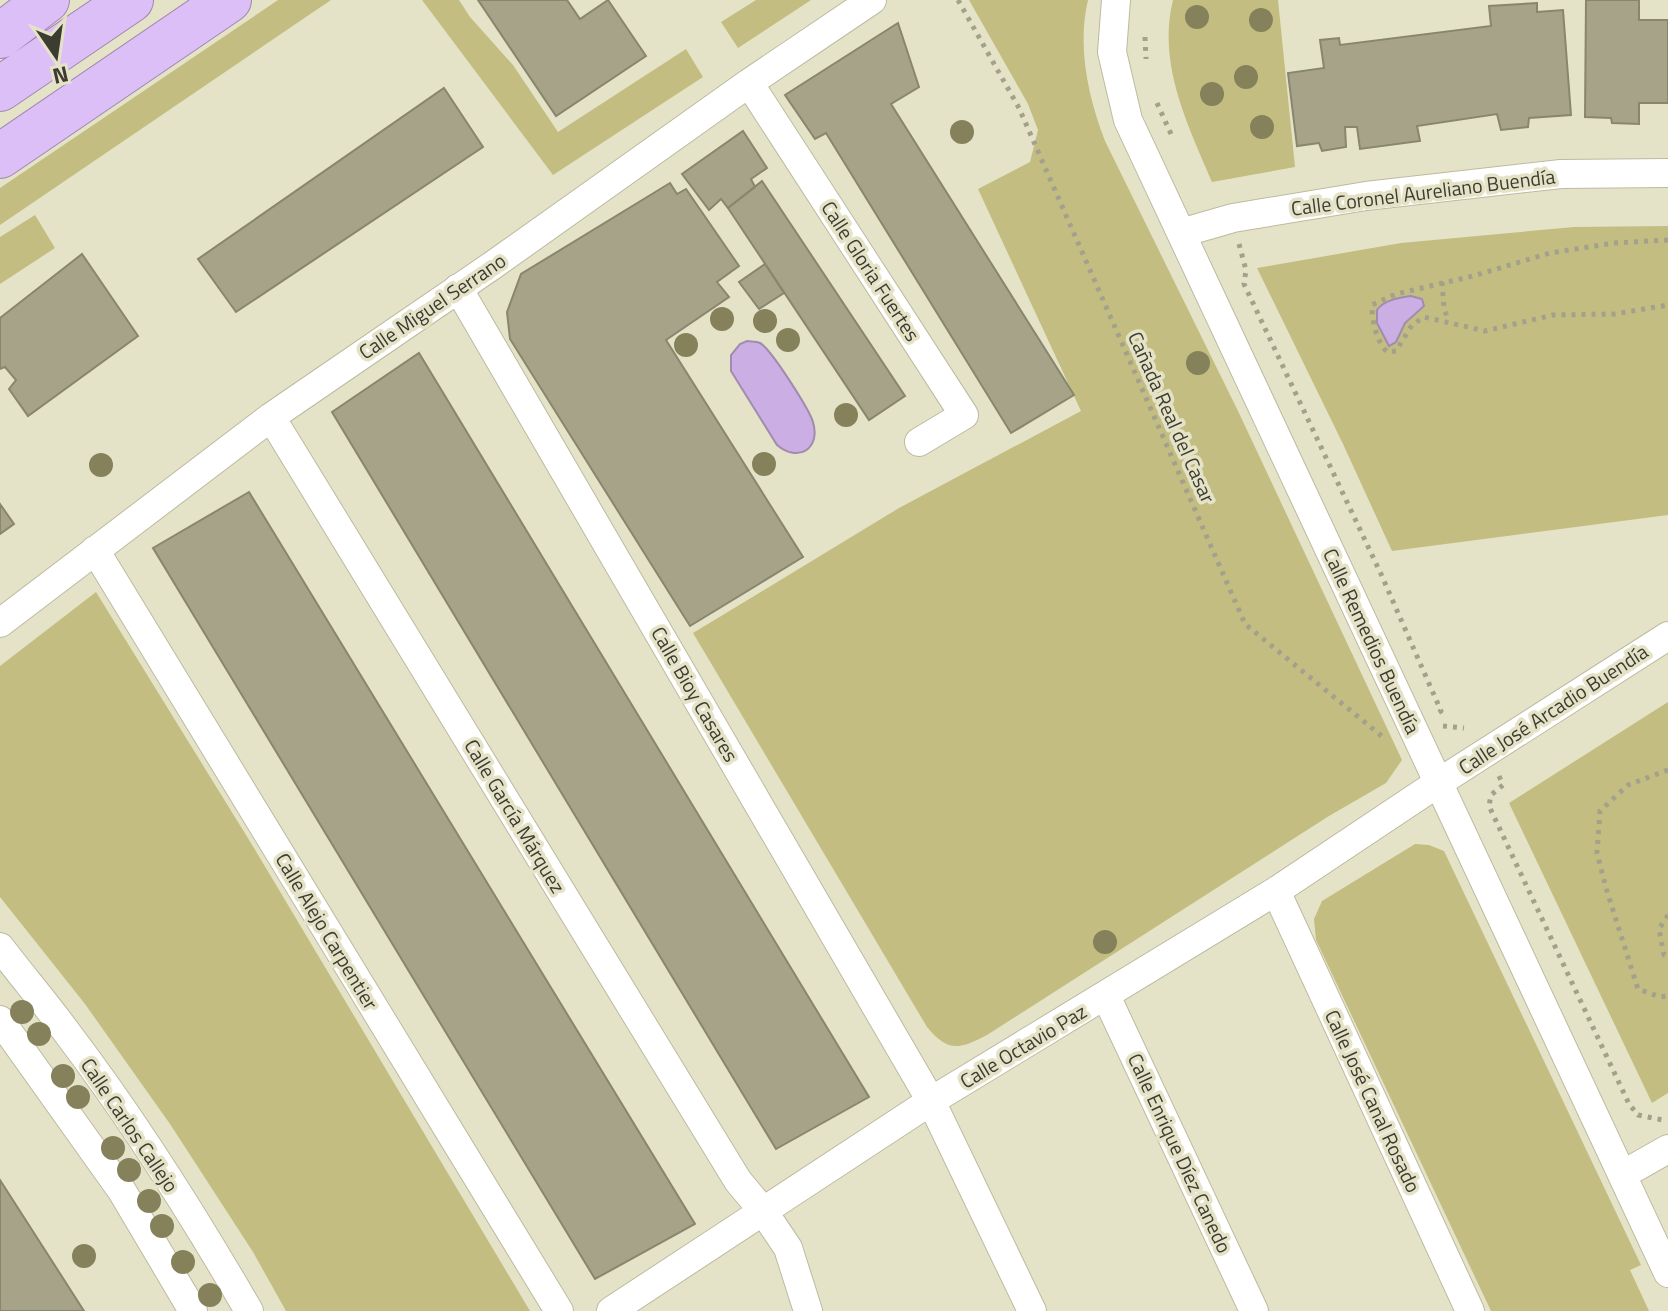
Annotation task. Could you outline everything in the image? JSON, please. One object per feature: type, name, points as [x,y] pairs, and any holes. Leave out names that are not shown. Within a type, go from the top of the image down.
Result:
[{"type":"highway","points":[[0,36],[47,0]]},
{"type":"highway","points":[[0,89],[131,0]]},
{"type":"highway","points":[[0,156],[229,0]]},
{"type":"street","name":"Calle Miguel Serrano","points":[[0,623],[271,417],[872,0]]},
{"type":"street","name":"Calle Remedios Buendía","points":[[1116,0],[1112,52],[1128,120],[1668,1273]]},
{"type":"street","name":"Calle Gloria Fuertes","points":[[749,83],[964,415],[919,442]]},
{"type":"street","name":"Calle Coronel Aureliano Buendía","points":[[1181,233],[1233,218],[1366,196],[1561,174],[1668,173]]},
{"type":"street","name":"Calle Bioy Casares","points":[[458,288],[931,1101],[1032,1311]]},
{"type":"street","name":"Calle García Márquez","points":[[271,417],[738,1181],[788,1248],[808,1311]]},
{"type":"street","name":"Calle Alejo Carpentier","points":[[95,550],[559,1311]]},
{"type":"street","name":"Calle José Arcadio Buendía","points":[[1438,783],[1668,636]]},
{"type":"street","name":"Calle Octavio Paz","points":[[611,1311],[931,1101],[1276,891],[1438,783]]},
{"type":"street","name":"Calle José Canal Rosado","points":[[1276,891],[1470,1311]]},
{"type":"street","name":"Calle Carlos Callejo","points":[[0,947],[69,1036],[128,1121],[212,1248],[249,1311]]},
{"type":"street","name":"Calle Enrique Díez Canedo","points":[[1106,996],[1254,1311]]},
{"type":"street","points":[[0,1020],[122,1191],[193,1311]]},
{"type":"street","points":[[1622,1175],[1668,1149]]},
{"type":"path","name":"Cañada Real del Casar","points":[[958,0],[1019,108],[1245,624],[1390,743]]},
{"type":"path","points":[[1146,23],[1147,72]]},
{"type":"path","points":[[1154,93],[1174,141]]},
{"type":"path","points":[[1233,218],[1246,270],[1244,284],[1279,361]]},
{"type":"path","points":[[1668,240],[1614,243],[1550,253],[1473,276],[1396,294],[1372,305],[1372,319],[1382,347],[1387,352],[1396,351],[1412,325],[1424,317],[1485,331],[1553,315],[1614,314],[1668,305]]},
{"type":"path","points":[[1442,282],[1444,309],[1449,322]]},
{"type":"path","points":[[1668,770],[1628,785],[1600,811],[1597,853],[1638,989],[1660,997],[1668,996]]},
{"type":"path","points":[[1668,915],[1659,929],[1664,955],[1668,956]]},
{"type":"shaded area","points":[[278,0],[331,0],[0,225],[0,188]]},
{"type":"shaded area","points":[[422,0],[459,0],[470,17],[513,65],[558,132],[686,49],[703,77],[553,175]]},
{"type":"shaded area","points":[[756,0],[811,0],[738,48],[721,22]]},
{"type":"shaded area","points":[[969,0],[1088,0],[1084,35],[1086,71],[1105,141],[1238,411],[1402,760],[1386,783],[1329,816],[987,1035],[968,1044],[954,1046],[941,1041],[927,1027],[693,633],[899,508],[1081,411],[978,189],[1030,162],[1038,130],[1028,104]]},
{"type":"shaded area","points":[[1173,0],[1278,0],[1295,167],[1212,182],[1185,116],[1172,71],[1169,24]]},
{"type":"shaded area","points":[[35,215],[55,248],[0,284],[0,237]]},
{"type":"shaded area","points":[[1668,226],[1668,515],[1392,551],[1257,268],[1401,243],[1574,227]]},
{"type":"shaded area","points":[[1411,296],[1422,299],[1424,306],[1405,323],[1396,342],[1389,346],[1377,323],[1377,310],[1387,302]]},
{"type":"shaded area","points":[[747,341],[758,342],[772,356],[810,415],[815,431],[814,440],[806,450],[793,453],[777,445],[731,371],[731,355]]},
{"type":"shaded area","points":[[96,592],[254,848],[530,1311],[286,1311],[253,1252],[170,1124],[85,1004],[0,897],[0,666]]},
{"type":"shaded area","points":[[1668,702],[1668,1093],[1652,1103],[1509,803]]},
{"type":"shaded area","points":[[1415,844],[1444,851],[1641,1265],[1630,1270],[1649,1311],[1491,1311],[1316,940],[1314,919],[1322,901]]},
{"type":"building","points":[[478,0],[567,0],[580,19],[608,0],[646,56],[556,116]]},
{"type":"building","points":[[1586,0],[1639,0],[1639,20],[1668,20],[1668,103],[1639,103],[1639,124],[1612,123],[1611,118],[1585,117]]},
{"type":"building","points":[[1537,3],[1537,12],[1563,10],[1571,115],[1529,118],[1528,127],[1501,130],[1497,114],[1417,126],[1420,141],[1360,149],[1357,127],[1345,127],[1346,147],[1322,151],[1319,143],[1297,146],[1288,73],[1324,68],[1320,40],[1339,38],[1340,45],[1491,26],[1489,6]]},
{"type":"building","points":[[898,23],[919,87],[891,104],[1074,395],[1011,433],[826,133],[815,139],[785,95]]},
{"type":"building","points":[[444,88],[483,147],[236,312],[198,259]]},
{"type":"building","points":[[743,131],[767,168],[751,179],[755,187],[728,208],[721,199],[709,210],[682,174]]},
{"type":"building","points":[[762,181],[905,396],[869,420],[728,208]]},
{"type":"building","points":[[670,183],[677,194],[686,189],[739,266],[717,282],[729,297],[666,340],[803,557],[690,626],[510,339],[507,312],[521,274]]},
{"type":"building","points":[[82,254],[138,336],[28,416],[9,389],[16,380],[5,367],[0,369],[0,318]]},
{"type":"building","points":[[765,264],[784,293],[759,309],[739,282]]},
{"type":"building","points":[[419,353],[869,1097],[776,1149],[332,412]]},
{"type":"building","points":[[249,492],[695,1224],[595,1279],[153,548]]},
{"type":"building","points":[[0,504],[14,524],[0,534]]},
{"type":"building","points":[[0,1180],[84,1311],[0,1311]]}]
